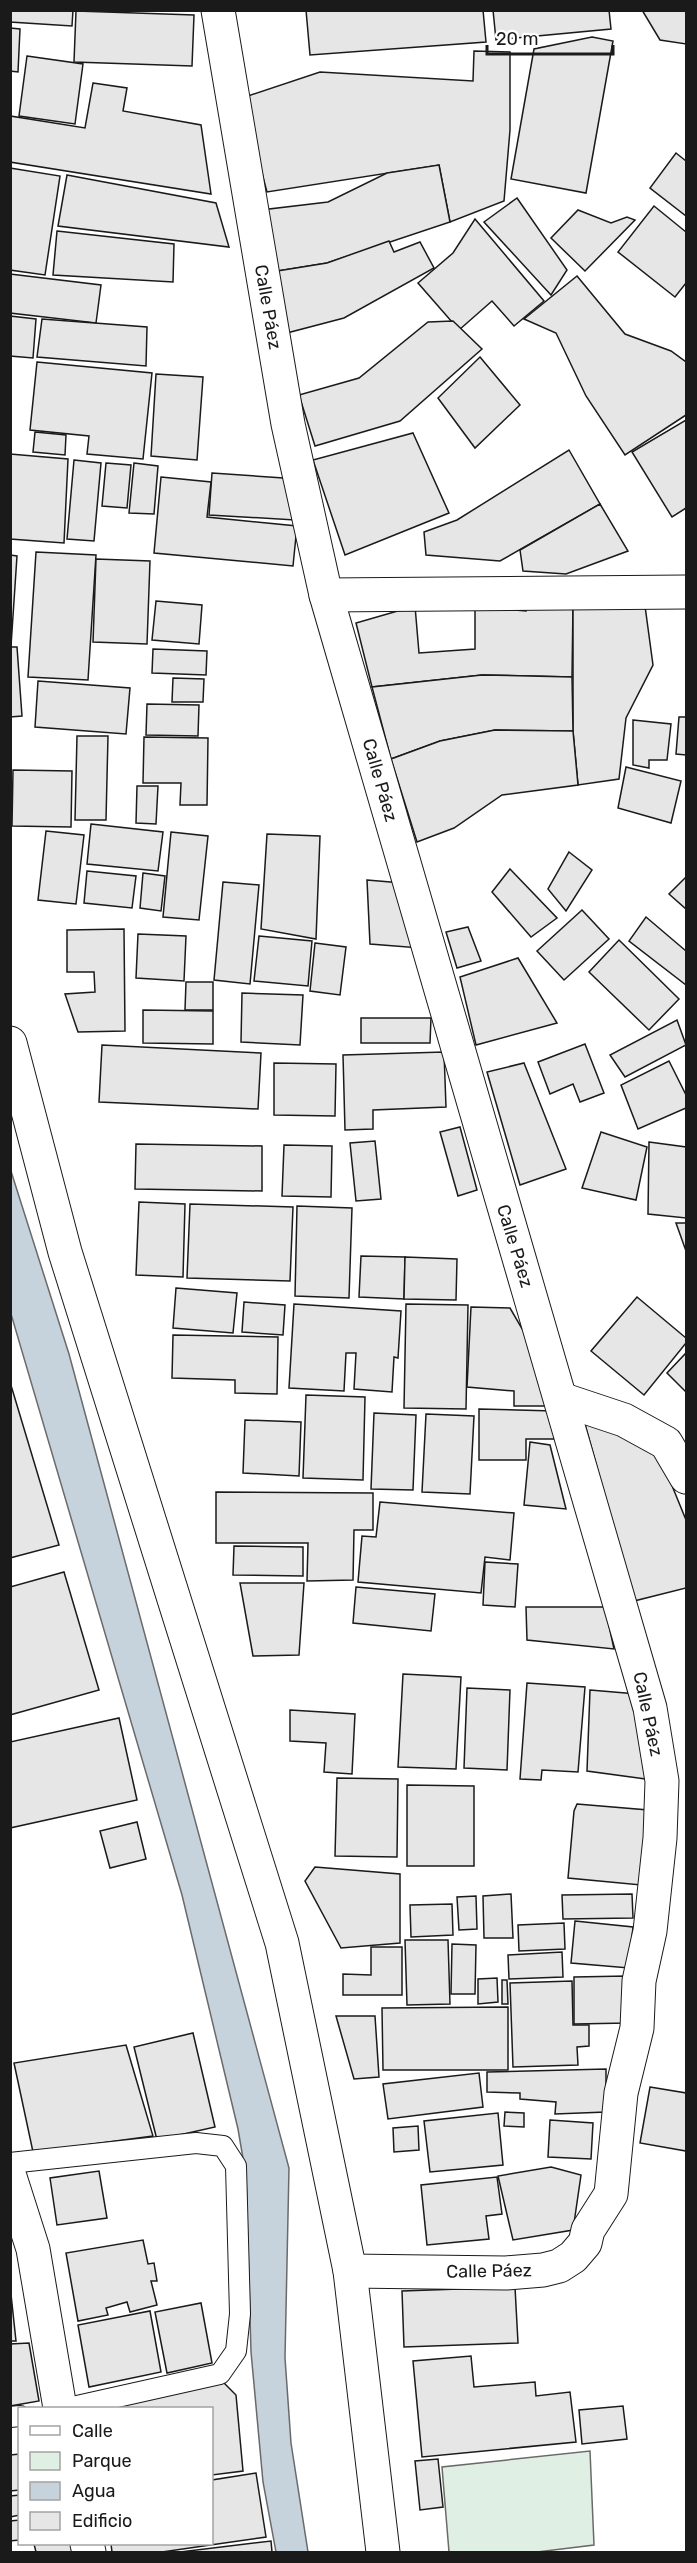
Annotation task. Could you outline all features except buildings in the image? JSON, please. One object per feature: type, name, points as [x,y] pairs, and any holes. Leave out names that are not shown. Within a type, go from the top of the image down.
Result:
[{"type":"street","name":"Calle Páez","points":[[218,10],[288,424],[326,595],[650,1708],[662,1781],[660,1838],[650,1931],[639,1981],[637,2028],[621,2093],[611,2194],[588,2230],[585,2243],[573,2257],[559,2265],[506,2273],[350,2271]]},
{"type":"street","points":[[326,595],[687,592]]},
{"type":"street","points":[[10,1043],[65,1252],[282,1943],[350,2271],[383,2553]]},
{"type":"street","points":[[561,1399],[624,1420],[666,1443],[687,1477]]},
{"type":"street","points":[[10,2177],[22,2250],[60,2407]]},
{"type":"lane","points":[[10,2163],[196,2143],[223,2146],[236,2166],[240,2314],[236,2351],[220,2374],[77,2407]]},
{"type":"green space","points":[[590,2451],[594,2545],[537,2552],[449,2552],[442,2467]]},
{"type":"water","points":[[10,1168],[69,1354],[289,2168],[285,2358],[291,2443],[308,2552],[276,2552],[263,2482],[251,2352],[246,2176],[238,2129],[182,1895],[11,1314]]}]
